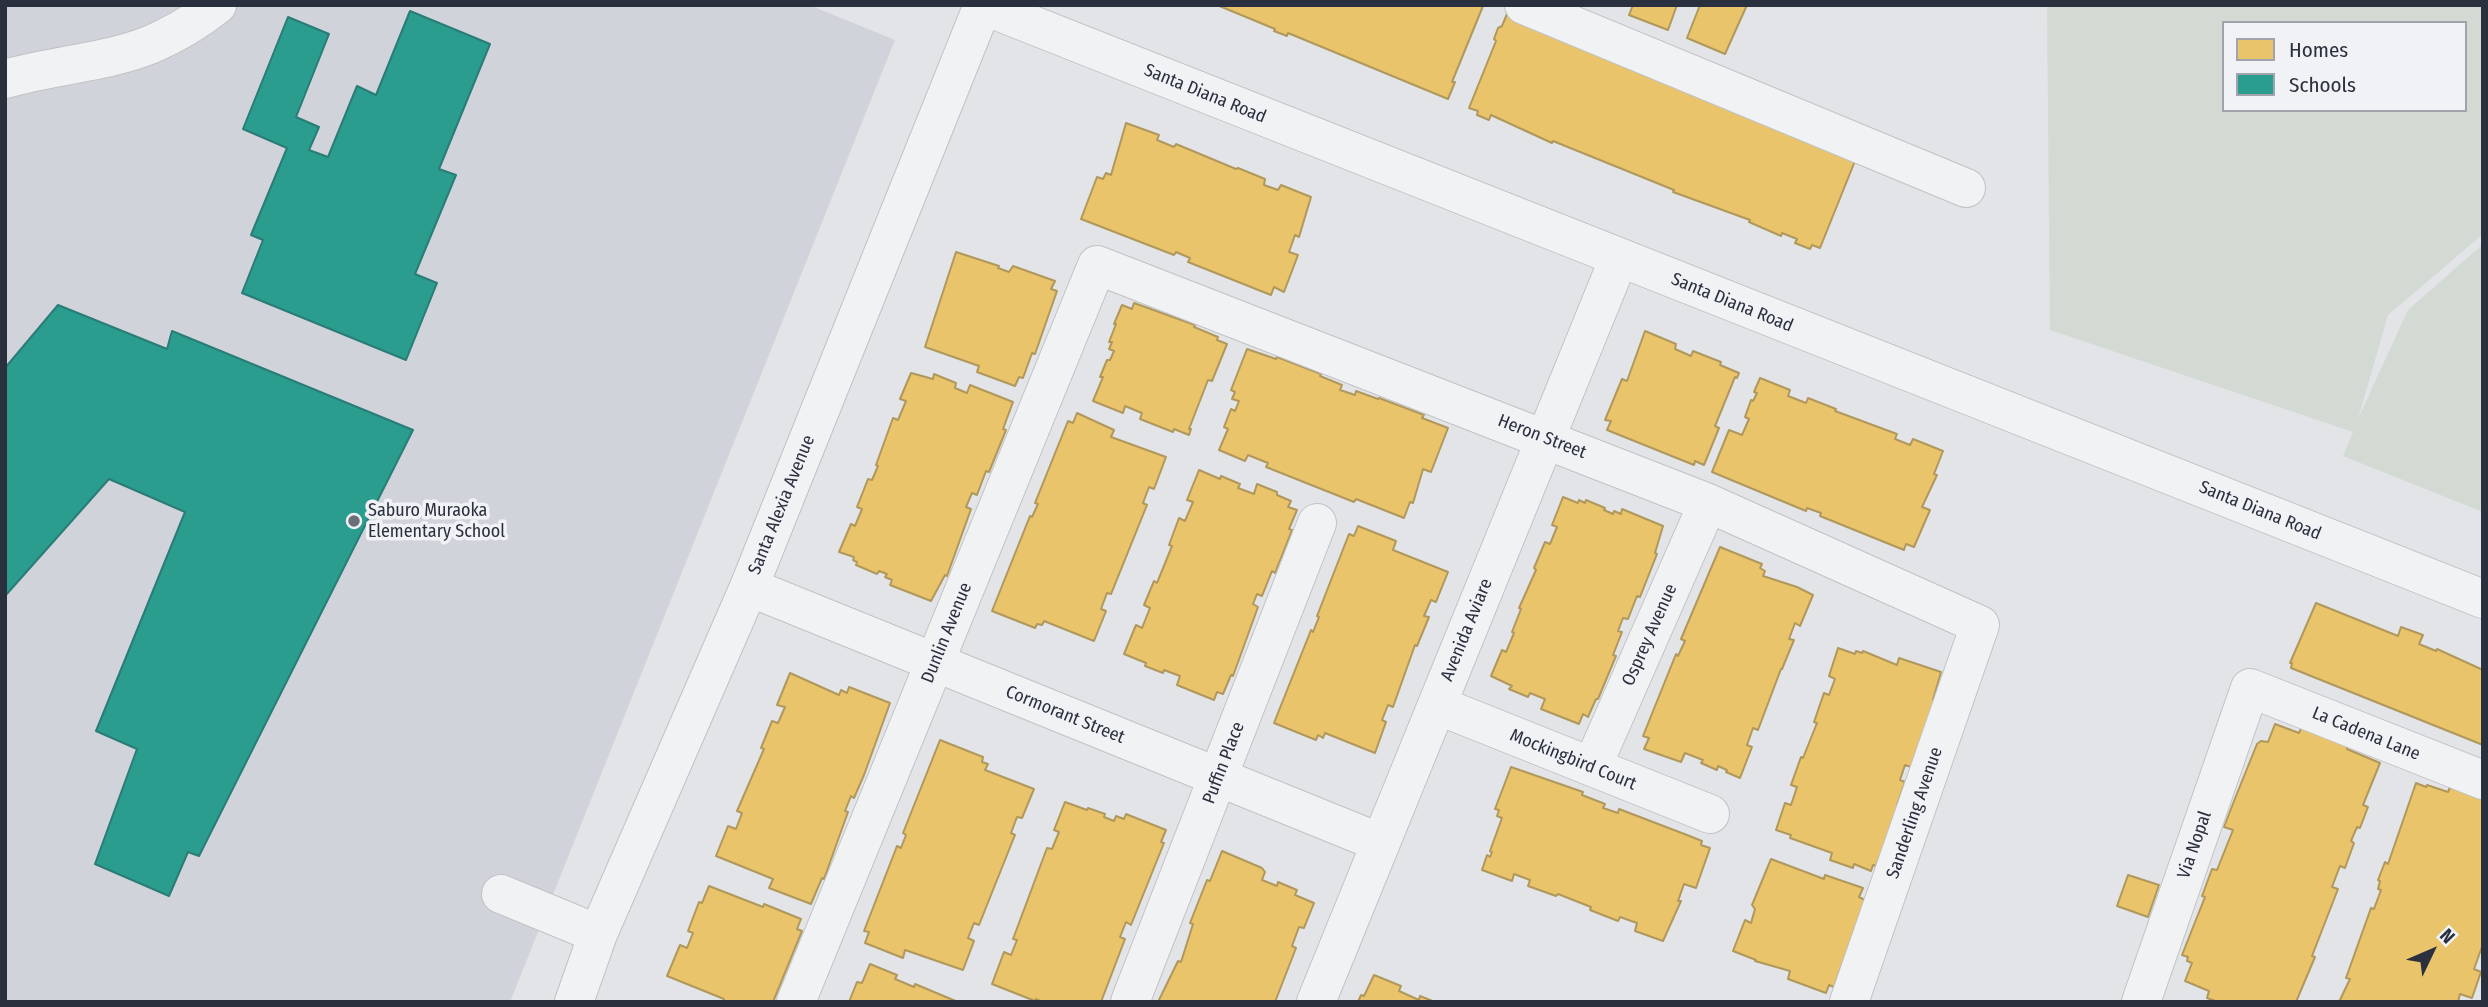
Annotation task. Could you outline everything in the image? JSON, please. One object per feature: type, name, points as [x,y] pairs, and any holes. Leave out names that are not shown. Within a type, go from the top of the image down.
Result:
[{"type":"street","points":[[5,79],[111,56],[152,44],[199,19],[217,5]]},
{"type":"street","name":"Santa Diana Road","points":[[983,5],[2483,599]]},
{"type":"street","name":"Santa Alexia Avenue","points":[[574,1002],[598,934],[749,587],[983,5]]},
{"type":"street","points":[[1524,5],[1966,188]]},
{"type":"street","name":"Avenida Aviare","points":[[1316,1002],[1619,258]]},
{"type":"street","name":"Heron Street","points":[[1097,265],[1708,503],[1980,625]]},
{"type":"street","name":"Dunlin Avenue","points":[[796,1002],[1097,265]]},
{"type":"street","name":"Osprey Avenue","points":[[1592,767],[1708,503]]},
{"type":"street","name":"Puffin Place","points":[[1130,1002],[1317,523]]},
{"type":"street","name":"Cormorant Street","points":[[749,587],[1381,843]]},
{"type":"street","name":"Sanderling Avenue","points":[[1849,1002],[1980,625]]},
{"type":"street","name":"La Cadena Lane","points":[[2250,688],[2483,780]]},
{"type":"street","name":"Via Nopal","points":[[2141,1002],[2250,688]]},
{"type":"street","name":"Mockingbird Court","points":[[1437,705],[1710,814]]},
{"type":"street","points":[[502,894],[598,934]]},
{"type":"shaded area","name":"Saburo Muraoka Elementary School","points":[[5,5],[809,5],[895,40],[510,1002],[5,1002]]},
{"type":"shaded area","points":[[2047,5],[2483,5],[2483,234],[2388,315],[2358,419],[2408,310],[2483,244],[2483,512],[2343,456],[2353,432],[2050,330]]},
{"type":"building: Homes","points":[[1217,5],[1483,6],[1452,82],[1455,82],[1448,99],[1288,33],[1287,36],[1274,31],[1275,29]]},
{"type":"building: Homes","points":[[1633,5],[1677,5],[1668,30],[1629,15]]},
{"type":"building: Homes","points":[[1700,5],[1747,5],[1725,54],[1687,38]]},
{"type":"building: Homes","points":[[1507,14],[1857,156],[1820,248],[1812,245],[1810,249],[1795,243],[1797,239],[1782,233],[1781,236],[1749,222],[1750,220],[1673,192],[1674,190],[1553,141],[1552,143],[1491,115],[1489,120],[1477,115],[1478,111],[1469,108],[1496,41],[1494,39],[1498,28],[1502,26]]},
{"type":"building: Homes","points":[[1126,123],[1159,135],[1157,140],[1174,147],[1176,144],[1265,179],[1264,185],[1278,190],[1281,185],[1311,197],[1299,237],[1295,235],[1289,252],[1298,255],[1284,292],[1274,287],[1271,295],[1188,262],[1190,258],[1176,252],[1174,255],[1081,219],[1097,177],[1103,179],[1106,173],[1111,175]]},
{"type":"building: Homes","points":[[956,252],[1009,272],[1013,266],[1055,281],[1051,289],[1057,291],[1035,354],[1032,353],[1023,378],[1019,377],[1015,386],[977,372],[979,366],[925,347]]},
{"type":"building: Homes","points":[[1134,303],[1195,325],[1194,327],[1218,337],[1217,340],[1227,344],[1212,381],[1208,380],[1189,435],[1174,429],[1173,432],[1140,419],[1142,413],[1125,406],[1123,413],[1093,401],[1107,360],[1110,360],[1114,351],[1109,349],[1112,342],[1109,342],[1114,324],[1122,305],[1132,309]]},
{"type":"building: Homes","points":[[1645,331],[1676,344],[1675,349],[1691,356],[1693,351],[1721,362],[1720,365],[1739,373],[1715,426],[1719,428],[1704,465],[1695,461],[1694,465],[1607,430],[1611,421],[1605,420],[1622,379],[1627,381]]},
{"type":"building: Homes","points":[[1247,349],[1321,374],[1320,376],[1342,385],[1340,390],[1355,395],[1356,391],[1379,398],[1424,415],[1422,418],[1448,428],[1431,472],[1423,469],[1413,503],[1410,502],[1404,518],[1356,499],[1354,502],[1266,467],[1268,463],[1248,455],[1245,461],[1219,450],[1228,429],[1224,427],[1231,409],[1235,411],[1239,401],[1232,399],[1235,392],[1231,390]]},
{"type":"building: Homes","points":[[911,373],[933,379],[934,374],[956,383],[955,388],[967,393],[970,385],[1013,402],[1003,429],[1006,430],[989,472],[986,471],[977,495],[972,493],[966,507],[971,509],[947,576],[945,575],[931,601],[890,585],[892,580],[885,577],[887,574],[879,571],[877,574],[856,565],[854,557],[839,552],[851,524],[855,526],[862,509],[857,507],[868,479],[872,480],[878,466],[876,465],[893,418],[898,420],[906,401],[900,399]]},
{"type":"building: Homes","points":[[1760,378],[1790,390],[1788,396],[1806,403],[1808,398],[1836,409],[1835,411],[1897,434],[1895,439],[1910,445],[1913,439],[1943,451],[1934,474],[1937,475],[1922,507],[1930,510],[1914,547],[1906,544],[1904,550],[1820,516],[1821,513],[1807,508],[1806,511],[1712,472],[1729,430],[1742,435],[1749,419],[1745,417],[1751,400],[1753,401],[1757,393],[1754,392]]},
{"type":"building: Homes","points":[[1077,413],[1114,430],[1111,437],[1166,457],[1154,489],[1149,487],[1143,503],[1147,505],[1111,594],[1107,593],[1101,609],[1106,611],[1094,641],[1044,621],[1035,628],[992,611],[1030,516],[1032,517],[1038,504],[1035,503],[1068,421],[1073,423]]},
{"type":"building: Homes","points":[[1199,470],[1240,484],[1238,488],[1254,494],[1257,484],[1277,492],[1277,495],[1291,501],[1288,507],[1297,510],[1275,573],[1272,571],[1262,596],[1257,594],[1253,604],[1258,607],[1233,676],[1231,675],[1223,694],[1217,692],[1214,700],[1177,685],[1180,676],[1145,666],[1146,663],[1124,654],[1136,625],[1142,628],[1150,608],[1144,605],[1154,581],[1157,583],[1172,546],[1169,545],[1179,518],[1185,521],[1193,502],[1187,500]]},
{"type":"building: Homes","points":[[1563,497],[1578,503],[1579,500],[1585,503],[1586,500],[1613,514],[1614,511],[1621,514],[1622,509],[1663,526],[1655,553],[1657,554],[1640,597],[1637,596],[1628,619],[1623,618],[1618,631],[1622,632],[1613,655],[1616,656],[1598,699],[1588,717],[1583,714],[1579,724],[1541,709],[1545,699],[1530,693],[1528,697],[1509,689],[1512,686],[1491,676],[1502,650],[1506,652],[1514,633],[1512,632],[1521,609],[1519,608],[1545,542],[1550,544],[1557,527],[1552,525]]},
{"type":"building: Homes","points":[[1358,526],[1396,541],[1393,550],[1448,572],[1436,602],[1431,600],[1424,616],[1429,617],[1417,646],[1415,645],[1393,707],[1388,705],[1382,720],[1386,722],[1375,753],[1325,733],[1323,738],[1318,735],[1316,740],[1274,723],[1311,630],[1313,632],[1319,617],[1317,616],[1349,534],[1354,536]]},
{"type":"building: Homes","points":[[1720,547],[1762,564],[1760,568],[1765,571],[1763,576],[1813,595],[1800,626],[1795,623],[1789,639],[1794,640],[1758,730],[1753,728],[1747,745],[1752,747],[1740,778],[1718,766],[1717,770],[1701,763],[1703,760],[1685,753],[1681,762],[1644,749],[1649,738],[1643,736],[1676,654],[1678,656],[1685,641],[1681,639]]},
{"type":"building: Homes","points":[[2316,603],[2398,636],[2401,627],[2423,635],[2419,644],[2436,651],[2437,649],[2483,670],[2483,745],[2291,668],[2290,663]]},
{"type":"building: Homes","points":[[1838,648],[1855,654],[1856,651],[1863,651],[1897,665],[1899,658],[1941,672],[1933,700],[1936,701],[1911,767],[1905,765],[1900,780],[1905,782],[1897,805],[1900,807],[1876,866],[1873,865],[1871,871],[1854,864],[1853,868],[1830,860],[1832,853],[1776,830],[1785,803],[1791,805],[1797,787],[1791,785],[1817,723],[1814,722],[1824,693],[1829,695],[1835,679],[1829,676]]},
{"type":"building: Homes","points":[[790,673],[839,695],[841,690],[847,693],[849,687],[890,703],[864,775],[845,811],[848,812],[824,879],[822,878],[811,904],[769,888],[773,879],[716,856],[728,826],[736,829],[742,813],[737,811],[764,749],[761,748],[772,721],[778,723],[785,707],[777,705]]},
{"type":"building: Homes","points":[[2275,724],[2299,733],[2303,724],[2349,742],[2347,749],[2380,763],[2363,805],[2368,807],[2360,828],[2357,827],[2351,841],[2354,843],[2345,868],[2340,866],[2332,887],[2338,889],[2312,956],[2315,957],[2296,1002],[2218,1002],[2207,998],[2209,991],[2185,981],[2192,963],[2187,961],[2188,957],[2182,955],[2205,897],[2202,896],[2212,869],[2217,870],[2233,830],[2224,827],[2234,801],[2257,744],[2261,741],[2268,742]]},
{"type":"building: Homes","points":[[940,740],[983,757],[982,762],[988,764],[985,770],[1034,789],[1022,818],[1017,817],[1011,833],[1015,835],[979,925],[974,923],[968,938],[974,941],[963,970],[905,950],[903,958],[865,943],[869,932],[864,931],[897,846],[901,848],[906,835],[903,833]]},
{"type":"building: Homes","points":[[1511,767],[1583,792],[1582,795],[1605,804],[1603,808],[1618,813],[1619,809],[1702,841],[1701,845],[1710,848],[1696,888],[1684,884],[1678,901],[1681,901],[1663,941],[1635,931],[1637,923],[1620,917],[1618,921],[1558,894],[1556,896],[1528,886],[1530,880],[1514,874],[1512,881],[1482,870],[1487,855],[1490,857],[1492,852],[1490,851],[1502,818],[1497,816],[1499,810],[1495,809]]},
{"type":"building: Homes","points":[[2416,783],[2448,792],[2451,785],[2483,796],[2483,944],[2474,969],[2481,972],[2472,998],[2460,994],[2458,1002],[2339,1002],[2350,979],[2346,978],[2371,908],[2374,909],[2381,890],[2378,889],[2378,880],[2385,862],[2388,864]]},
{"type":"building: Homes","points":[[1065,802],[1105,814],[1104,817],[1114,821],[1116,816],[1124,819],[1126,814],[1166,830],[1161,842],[1164,843],[1131,925],[1126,922],[1120,937],[1125,939],[1101,1002],[1035,1001],[992,984],[1004,952],[1011,955],[1017,940],[1013,939],[1047,848],[1052,849],[1059,832],[1054,830]]},
{"type":"building: Homes","points":[[1222,851],[1262,868],[1265,872],[1262,880],[1277,886],[1278,882],[1297,890],[1295,895],[1314,903],[1304,928],[1299,927],[1292,946],[1296,948],[1275,1002],[1158,1002],[1178,961],[1181,962],[1193,924],[1190,923]]},
{"type":"building: Homes","points":[[1771,859],[1824,879],[1825,875],[1863,888],[1859,897],[1865,900],[1834,987],[1829,985],[1826,993],[1788,979],[1790,971],[1755,961],[1733,951],[1745,920],[1751,923],[1755,909],[1752,905]]},
{"type":"building: Homes","points":[[2128,875],[2159,885],[2148,917],[2117,906]]},
{"type":"building: Homes","points":[[709,886],[801,919],[797,929],[802,931],[773,1002],[723,1002],[724,999],[667,976],[680,945],[687,948],[693,933],[688,931],[699,902],[702,903]]},
{"type":"building: Homes","points":[[870,964],[897,975],[895,979],[914,987],[915,984],[958,1002],[849,1002],[857,982],[862,983]]},
{"type":"building: Homes","points":[[1374,975],[1401,986],[1399,991],[1419,1000],[1420,996],[1435,1002],[1358,1002],[1361,995],[1364,996]]},
{"type":"building: Schools","points":[[410,11],[490,44],[439,169],[456,175],[415,274],[437,283],[406,360],[242,293],[263,240],[251,235],[287,148],[243,129],[288,17],[329,34],[296,117],[319,127],[309,150],[328,157],[357,86],[376,95]]},
{"type":"building: Schools","points":[[58,305],[167,349],[172,331],[413,430],[199,856],[188,852],[169,896],[95,864],[137,749],[96,731],[185,512],[109,479],[5,596],[5,368]]},
{"type":"place","name":"Saburo Muraoka Elementary School","points":[[354,521]]}]
